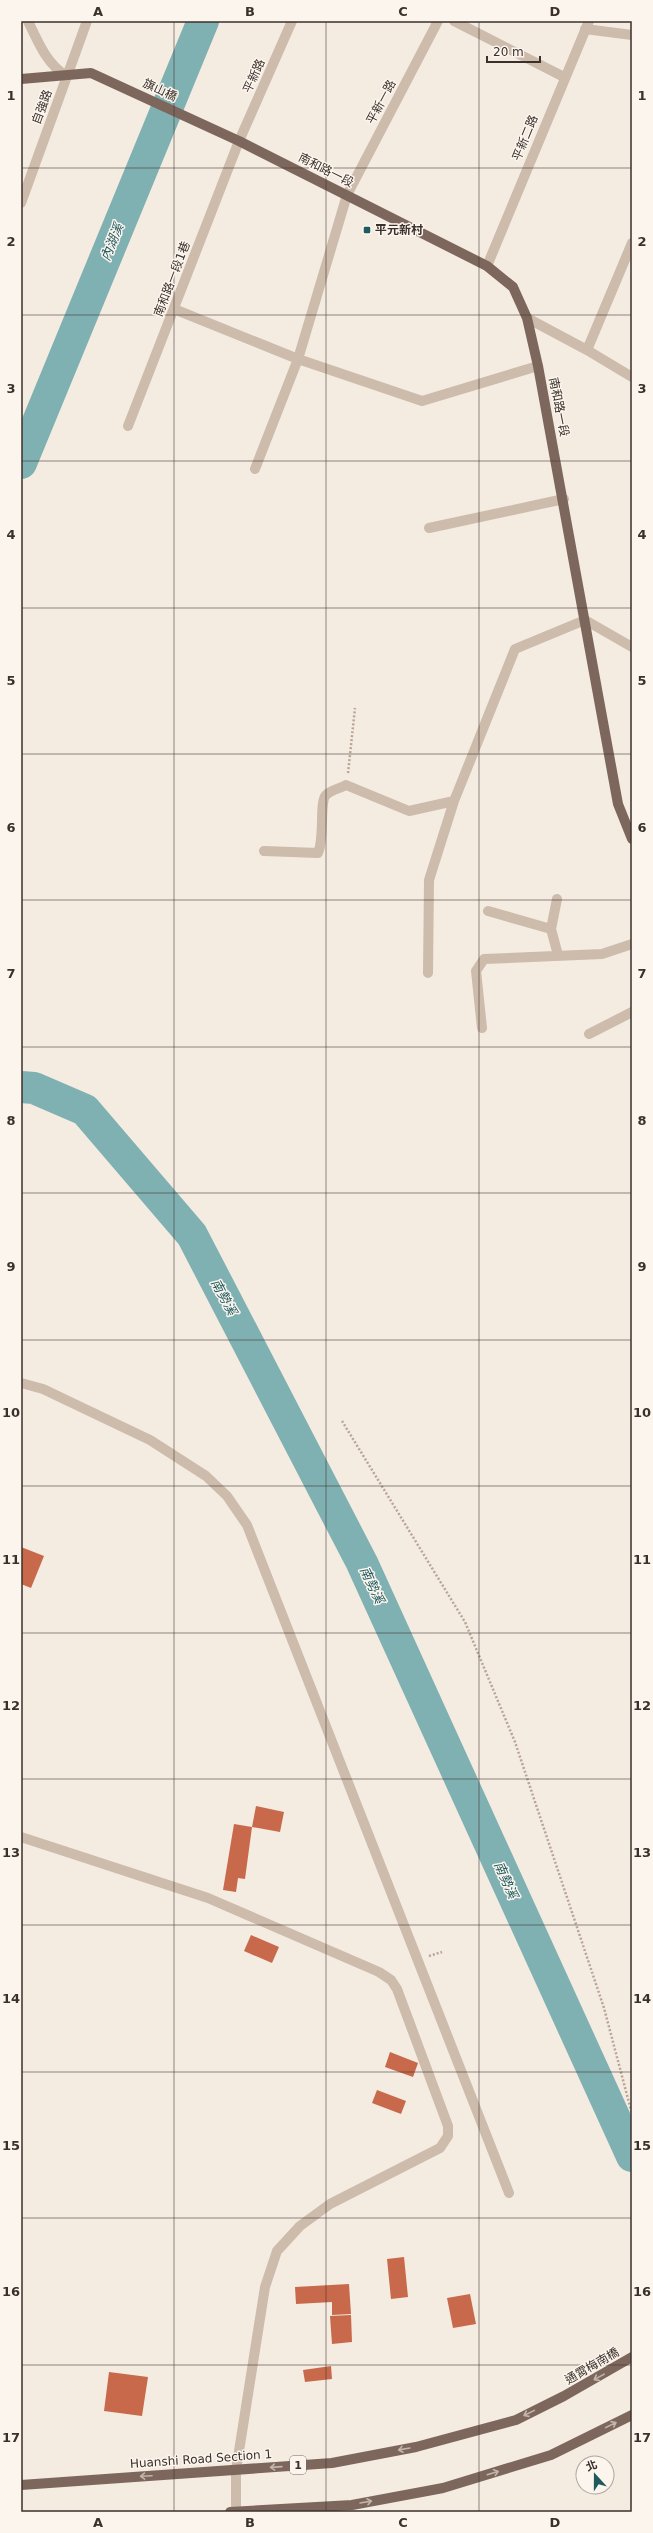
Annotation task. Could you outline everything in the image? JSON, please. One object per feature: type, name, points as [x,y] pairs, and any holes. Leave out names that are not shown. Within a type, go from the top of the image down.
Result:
[{"type":"main road","name":"旗山橋","points":[[21,79],[91,73],[240,141]]},
{"type":"main road","name":"南和路一段","points":[[240,141],[487,266],[513,287],[527,318],[538,366],[564,499],[618,804],[632,840]]},
{"type":"main road","name":"通霄梅南橋","points":[[564,2396],[632,2357]]},
{"type":"main road","name":"Huanshi Road Section 1","points":[[21,2485],[332,2463],[416,2447],[516,2420],[564,2396]]},
{"type":"main road","points":[[230,2512],[352,2505],[444,2488],[551,2456],[632,2415]]},
{"type":"street","points":[[28,21],[39,44],[58,71],[67,76]]},
{"type":"street","name":"自強路","points":[[21,203],[87,21]]},
{"type":"street","name":"平新路","points":[[240,141],[292,21]]},
{"type":"street","name":"平新一路","points":[[255,470],[298,359],[347,195],[438,21]]},
{"type":"street","points":[[454,21],[564,77]]},
{"type":"street","points":[[587,25],[632,35]]},
{"type":"street","name":"平新二路","points":[[487,266],[564,77],[587,25]]},
{"type":"street","name":"南和路一段1巷","points":[[128,426],[240,141]]},
{"type":"street","points":[[587,350],[632,243]]},
{"type":"street","points":[[174,309],[298,359],[422,401],[538,366]]},
{"type":"street","points":[[527,318],[587,350],[632,377]]},
{"type":"street","points":[[429,528],[564,499]]},
{"type":"street","points":[[428,973],[429,880],[454,800],[515,649],[585,620],[632,647]]},
{"type":"street","points":[[264,851],[318,853],[323,837],[323,800],[327,794],[346,785],[409,811],[454,800]]},
{"type":"street","points":[[557,899],[551,930],[558,955]]},
{"type":"street","points":[[488,911],[551,930]]},
{"type":"street","points":[[482,1028],[476,971],[484,959],[602,954],[632,944]]},
{"type":"street","points":[[589,1034],[632,1012]]},
{"type":"street","points":[[21,1383],[42,1389],[150,1440],[206,1476],[227,1496],[247,1526],[509,2193]]},
{"type":"street","points":[[21,1837],[208,1898],[379,1972],[391,1980],[397,1989],[448,2126],[448,2136],[440,2148],[330,2204],[300,2226],[277,2251],[265,2287],[236,2470],[236,2512]]},
{"type":"path","points":[[346,785],[355,708]]},
{"type":"path","points":[[342,1421],[465,1622],[515,1742],[604,2008],[632,2114]]},
{"type":"building","points":[[21,1547],[44,1556],[31,1588],[21,1584]]},
{"type":"building","points":[[256,1806],[284,1812],[280,1832],[252,1827]]},
{"type":"building","points":[[234,1824],[252,1827],[245,1879],[238,1878],[236,1892],[223,1890]]},
{"type":"building","points":[[251,1935],[279,1947],[272,1963],[244,1951]]},
{"type":"building","points":[[390,2052],[418,2063],[413,2077],[385,2067]]},
{"type":"building","points":[[377,2090],[406,2101],[401,2114],[372,2103]]},
{"type":"building","points":[[404,2257],[408,2297],[391,2299],[387,2259]]},
{"type":"building","points":[[349,2284],[351,2314],[332,2315],[332,2302],[296,2304],[295,2287]]},
{"type":"building","points":[[470,2294],[476,2324],[453,2328],[447,2298]]},
{"type":"building","points":[[351,2315],[352,2342],[332,2344],[330,2316]]},
{"type":"building","points":[[331,2366],[332,2379],[305,2382],[303,2370]]},
{"type":"building","points":[[109,2372],[148,2377],[142,2416],[104,2411]]},
{"type":"waterway","name":"內湖溪","points":[[21,463],[203,21]]},
{"type":"waterway","name":"南勢溪","points":[[21,1087],[34,1088],[85,1110],[192,1235],[362,1563],[632,2156]]},
{"type":"place","name":"平元新村","points":[[367,230]]}]
